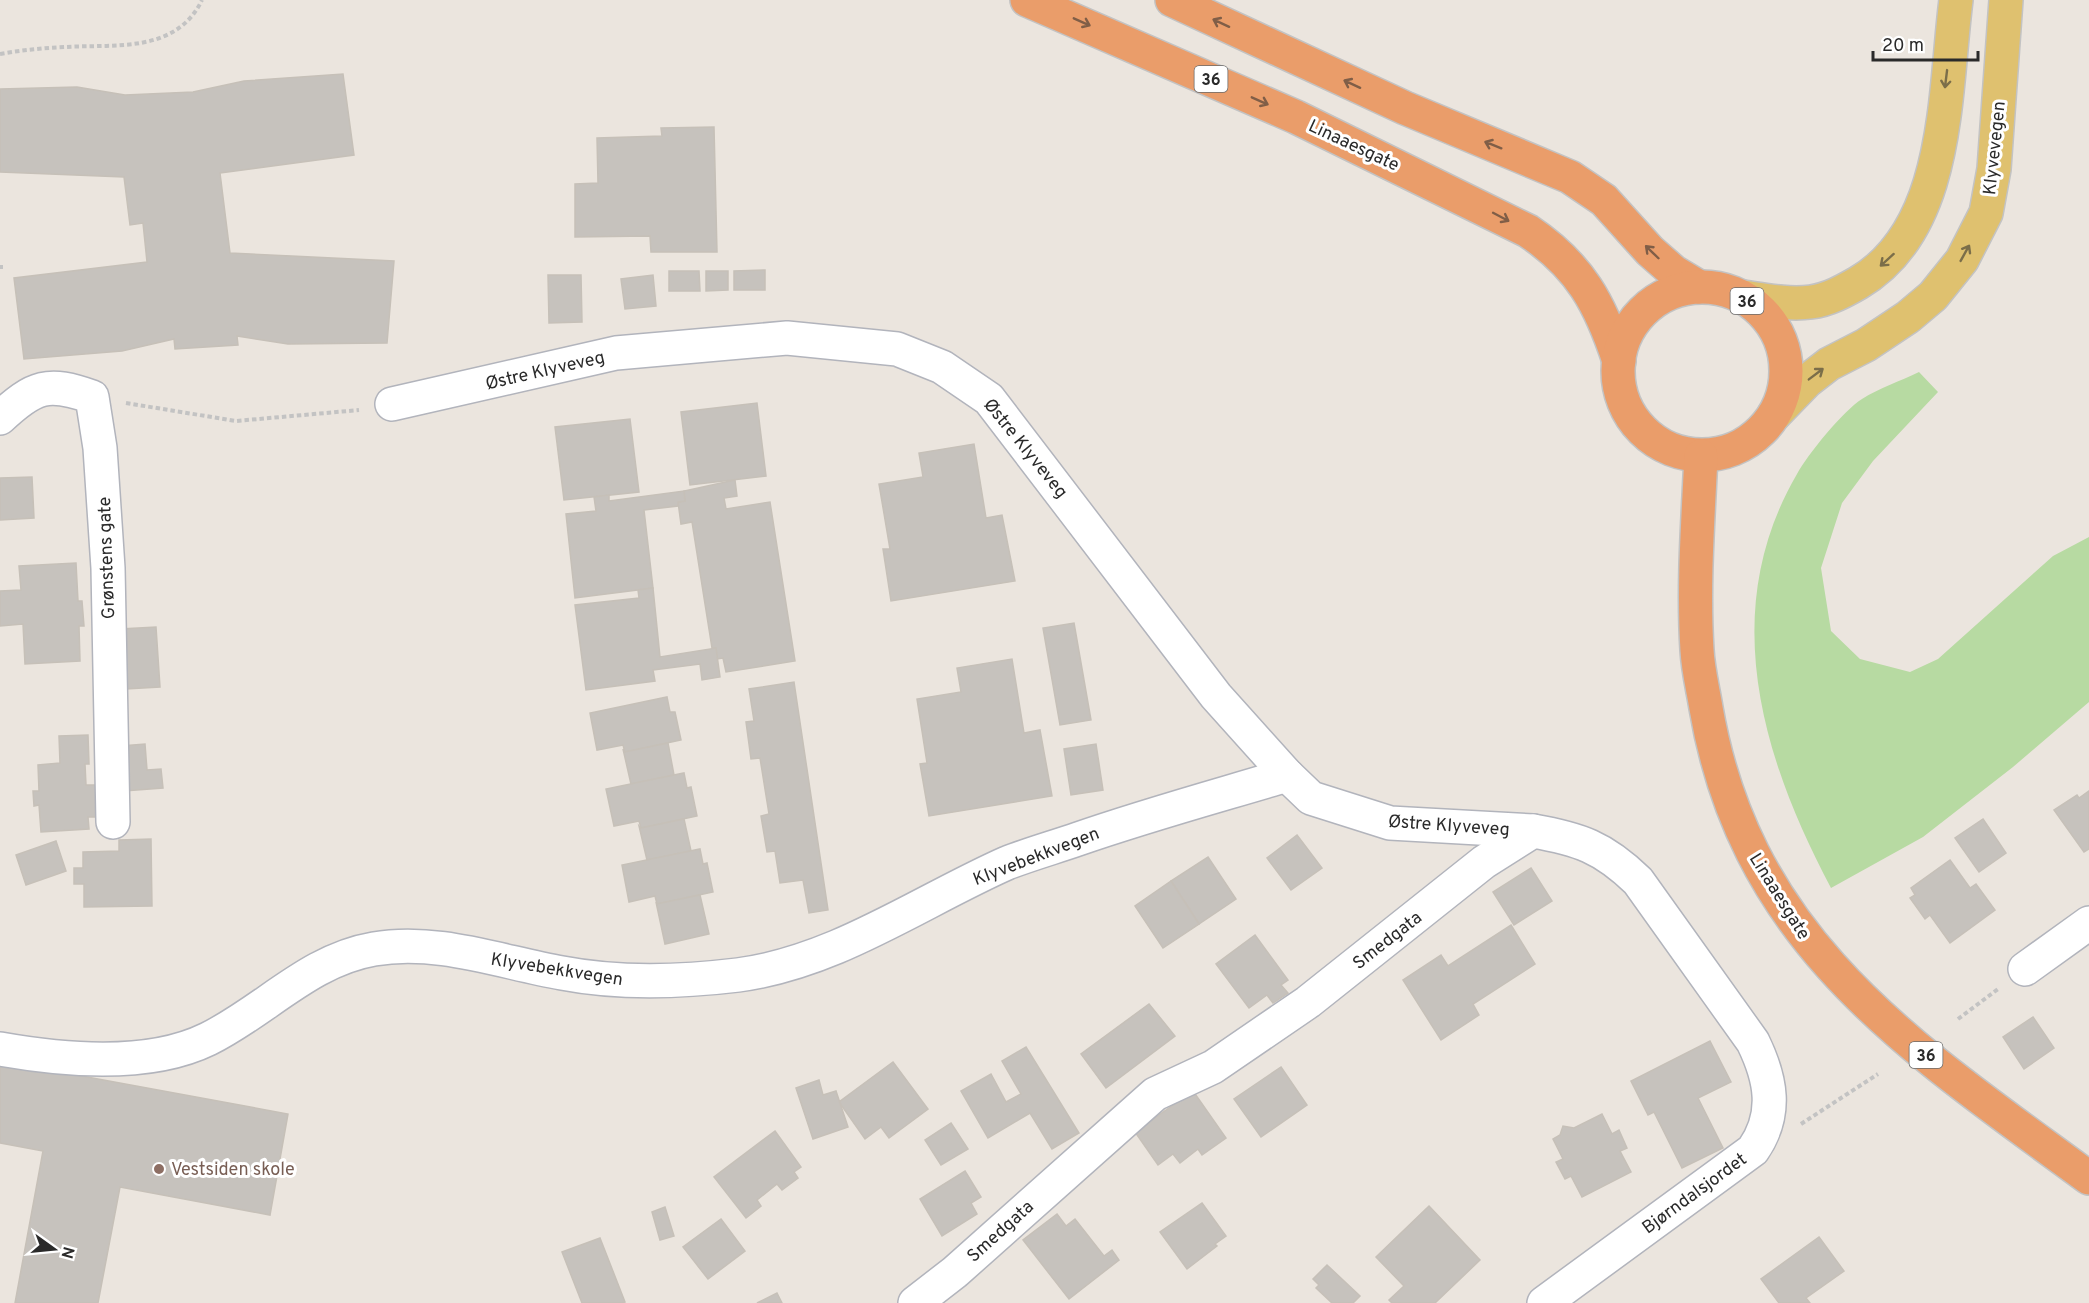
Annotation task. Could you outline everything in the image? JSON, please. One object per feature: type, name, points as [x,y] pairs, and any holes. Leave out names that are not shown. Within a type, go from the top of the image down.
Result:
[{"type":"highway","name":"Linaaesgate","points":[[1028,0],[1296,117],[1528,231],[1551,246],[1584,283],[1598,306],[1619,361]]},
{"type":"highway","name":"Linaaesgate","points":[[1172,0],[1396,104],[1570,177],[1604,200],[1650,252],[1674,272],[1699,287]]},
{"type":"highway","name":"Linaaesgate","points":[[1699,287],[1721,289],[1743,297],[1764,314],[1779,336],[1786,362],[1784,390],[1774,415],[1760,432],[1743,445],[1723,453],[1701,456],[1678,452],[1656,442],[1639,427],[1626,407],[1619,385],[1619,361],[1625,338],[1637,318],[1654,302],[1676,291],[1699,287]]},
{"type":"highway","name":"Linaaesgate","points":[[1701,456],[1696,580],[1696,652],[1713,748],[1733,810],[1761,872],[1801,933],[1838,976],[1893,1028],[1978,1096],[2089,1178]]},
{"type":"main road","points":[[1743,297],[1812,302],[1840,293],[1860,282],[1896,253],[1913,228],[1927,195],[1938,153],[1956,0]]},
{"type":"main road","name":"Klyvevegen","points":[[1774,415],[1822,370],[1866,345],[1908,317],[1933,296],[1962,260],[1986,213],[1994,169],[2006,0]]},
{"type":"street","name":"Østre Klyveveg","points":[[392,404],[616,353],[787,338],[897,349],[942,367],[989,399],[1216,696],[1287,775],[1311,798],[1390,823],[1533,831]]},
{"type":"street","points":[[0,418],[19,400],[41,389],[65,387],[92,397]]},
{"type":"street","name":"Grønstens gate","points":[[92,397],[100,448],[108,568],[113,822]]},
{"type":"street","name":"Klyvebekkvegen","points":[[0,1049],[46,1058],[118,1058],[166,1053],[206,1040],[332,960],[371,949],[410,945],[564,974],[620,981],[684,980],[741,975],[804,960],[871,931],[947,891],[1011,862],[1132,820],[1287,775]]},
{"type":"street","points":[[1533,831],[1570,838],[1594,846],[1617,861],[1638,881],[1753,1042],[1765,1066],[1770,1087],[1768,1119],[1764,1135]]},
{"type":"street","name":"Smedgata","points":[[915,1303],[955,1272],[1155,1094],[1213,1067],[1308,1002],[1484,862],[1533,831]]},
{"type":"street","points":[[2025,969],[2089,923]]},
{"type":"street","name":"Bjørndalsjordet","points":[[1544,1303],[1735,1165],[1753,1150],[1764,1135]]},
{"type":"path","points":[[0,54],[66,46],[131,46],[163,38],[187,21],[202,0]]},
{"type":"path","points":[[92,397],[236,421],[318,415],[392,404]]},
{"type":"path","points":[[1958,1018],[2025,969]]},
{"type":"path","points":[[1764,1135],[1780,1134],[1796,1126],[1878,1074]]},
{"type":"green space","points":[[1919,372],[1938,392],[1873,461],[1842,503],[1821,568],[1831,631],[1860,659],[1910,672],[1938,659],[2053,556],[2089,537],[2089,702],[2013,767],[1923,837],[1831,888],[1806,839],[1785,788],[1769,736],[1758,684],[1754,631],[1759,578],[1773,526],[1797,474],[1817,445],[1845,413],[1862,399]]},
{"type":"building","points":[[343,74],[354,155],[220,173],[230,253],[394,261],[387,343],[288,344],[237,336],[238,345],[175,349],[174,339],[122,351],[24,359],[14,278],[147,262],[143,223],[130,225],[124,177],[0,172],[0,89],[77,87],[125,95],[193,92],[244,81]]},
{"type":"building","points":[[714,127],[717,252],[651,252],[650,236],[575,237],[575,184],[598,183],[597,138],[662,136],[661,128]]},
{"type":"building","points":[[765,270],[765,290],[734,290],[734,271]]},
{"type":"building","points":[[669,271],[699,271],[700,291],[669,291]]},
{"type":"building","points":[[706,271],[728,271],[728,290],[706,291]]},
{"type":"building","points":[[548,275],[581,275],[582,322],[549,323]]},
{"type":"building","points":[[653,275],[656,306],[625,309],[621,279]]},
{"type":"building","points":[[757,403],[766,476],[690,485],[681,412]]},
{"type":"building","points":[[630,419],[639,492],[564,500],[555,427]]},
{"type":"building","points":[[974,444],[986,518],[1002,515],[1015,581],[891,601],[883,549],[890,549],[879,484],[923,477],[919,453]]},
{"type":"building","points":[[32,477],[34,518],[0,520],[0,478]]},
{"type":"building","points":[[735,480],[737,496],[724,498],[726,509],[770,502],[795,661],[726,672],[723,658],[717,659],[716,648],[712,648],[692,522],[681,524],[678,502],[685,501],[684,491]]},
{"type":"building","points":[[684,491],[685,501],[678,502],[678,506],[644,510],[653,588],[575,598],[566,514],[596,511],[594,497],[609,495],[609,501]]},
{"type":"building","points":[[76,563],[78,601],[82,601],[84,626],[79,626],[80,661],[25,664],[23,624],[0,626],[0,591],[21,590],[19,566]]},
{"type":"building","points":[[653,588],[660,657],[716,648],[720,677],[702,680],[700,664],[653,670],[655,681],[586,690],[575,605],[639,598],[638,590]]},
{"type":"building","points":[[1074,623],[1091,720],[1060,725],[1043,628]]},
{"type":"building","points":[[156,627],[160,687],[126,689],[120,629]]},
{"type":"building","points":[[1012,659],[1024,733],[1040,730],[1052,796],[929,816],[920,764],[927,763],[917,699],[961,692],[957,668]]},
{"type":"building","points":[[794,682],[828,910],[809,913],[803,880],[780,883],[775,851],[767,852],[761,816],[769,814],[760,758],[751,759],[746,722],[754,721],[749,689]]},
{"type":"building","points":[[667,697],[670,712],[675,712],[681,740],[625,752],[623,745],[597,750],[590,713]]},
{"type":"building","points":[[88,735],[89,764],[85,764],[86,785],[97,785],[99,817],[88,817],[89,829],[41,832],[39,805],[34,806],[33,791],[39,791],[38,765],[60,763],[59,736]]},
{"type":"building","points":[[668,743],[674,775],[631,784],[623,749],[625,752]]},
{"type":"building","points":[[145,744],[147,770],[161,769],[163,788],[124,791],[121,746]]},
{"type":"building","points":[[1096,744],[1103,790],[1071,795],[1064,749]]},
{"type":"building","points":[[684,773],[687,788],[691,787],[697,816],[641,828],[639,821],[614,826],[606,789]]},
{"type":"building","points":[[2089,791],[2089,849],[2084,852],[2054,810],[2077,795],[2079,798]]},
{"type":"building","points":[[684,819],[691,851],[647,860],[639,826],[641,828]]},
{"type":"building","points":[[1983,819],[2006,853],[1979,872],[1955,838]]},
{"type":"building","points":[[1297,835],[1322,868],[1291,890],[1267,858]]},
{"type":"building","points":[[151,839],[152,906],[84,907],[84,884],[74,884],[74,868],[83,868],[83,852],[119,851],[119,840]]},
{"type":"building","points":[[56,841],[66,871],[26,885],[16,855]]},
{"type":"building","points":[[700,849],[703,864],[707,863],[713,892],[657,904],[655,896],[629,902],[622,865]]},
{"type":"building","points":[[1208,857],[1236,899],[1199,924],[1171,881]]},
{"type":"building","points":[[1950,860],[1970,888],[1976,884],[1995,910],[1950,943],[1930,915],[1925,919],[1910,898],[1915,895],[1911,888]]},
{"type":"building","points":[[1531,868],[1552,901],[1514,925],[1493,892]]},
{"type":"building","points":[[1171,881],[1199,924],[1163,948],[1135,906]]},
{"type":"building","points":[[700,895],[709,934],[665,944],[656,902],[657,904]]},
{"type":"building","points":[[1511,925],[1535,964],[1473,1004],[1479,1015],[1441,1040],[1403,980],[1441,955],[1448,966]]},
{"type":"building","points":[[1255,935],[1288,980],[1281,985],[1288,993],[1273,1003],[1267,995],[1249,1008],[1216,964]]},
{"type":"building","points":[[1149,1004],[1175,1036],[1106,1088],[1081,1054]]},
{"type":"building","points":[[2033,1017],[2054,1048],[2024,1069],[2003,1037]]},
{"type":"building","points":[[1710,1041],[1731,1082],[1698,1098],[1723,1148],[1682,1168],[1654,1112],[1648,1115],[1631,1081]]},
{"type":"building","points":[[1026,1047],[1079,1133],[1052,1149],[1030,1113],[988,1138],[961,1091],[991,1074],[1006,1102],[1021,1094],[1002,1061]]},
{"type":"building","name":"Vestsiden skole","points":[[0,1061],[288,1114],[270,1215],[120,1187],[98,1303],[15,1303],[43,1151],[0,1143]]},
{"type":"building","points":[[893,1062],[928,1109],[889,1138],[881,1127],[865,1139],[839,1102]]},
{"type":"building","points":[[1281,1067],[1307,1105],[1261,1137],[1234,1099]]},
{"type":"building","points":[[819,1080],[823,1095],[836,1091],[848,1127],[813,1139],[796,1088]]},
{"type":"building","points":[[1193,1091],[1226,1138],[1202,1155],[1198,1149],[1180,1163],[1173,1154],[1158,1165],[1135,1132]]},
{"type":"building","points":[[1602,1114],[1612,1134],[1619,1130],[1627,1148],[1620,1151],[1631,1172],[1582,1197],[1571,1176],[1565,1179],[1556,1162],[1563,1159],[1553,1139],[1560,1135],[1563,1126],[1574,1128]]},
{"type":"building","points":[[951,1123],[968,1149],[941,1165],[925,1140]]},
{"type":"building","points":[[775,1131],[801,1167],[794,1172],[798,1178],[782,1190],[777,1184],[757,1200],[761,1206],[746,1218],[714,1177]]},
{"type":"building","points":[[965,1171],[981,1197],[971,1203],[977,1214],[942,1236],[920,1199]]},
{"type":"building","points":[[1202,1203],[1226,1236],[1215,1244],[1217,1246],[1187,1269],[1160,1232]]},
{"type":"building","points":[[1429,1206],[1480,1260],[1435,1303],[1392,1303],[1389,1300],[1404,1286],[1376,1257]]},
{"type":"building","points":[[665,1207],[674,1236],[660,1240],[652,1212]]},
{"type":"building","points":[[1057,1214],[1066,1226],[1075,1219],[1104,1256],[1112,1250],[1119,1260],[1069,1299],[1023,1240]]},
{"type":"building","points":[[721,1219],[745,1251],[708,1279],[683,1247]]},
{"type":"building","points":[[1819,1237],[1844,1271],[1806,1298],[1810,1303],[1779,1303],[1761,1279]]},
{"type":"building","points":[[600,1238],[625,1302],[582,1303],[562,1252]]},
{"type":"building","points":[[1327,1265],[1360,1296],[1353,1303],[1332,1303],[1316,1288],[1319,1285],[1313,1279]]},
{"type":"building","points":[[777,1293],[782,1303],[757,1303]]},
{"type":"place","name":"Vestsiden skole","points":[[159,1169]]}]
